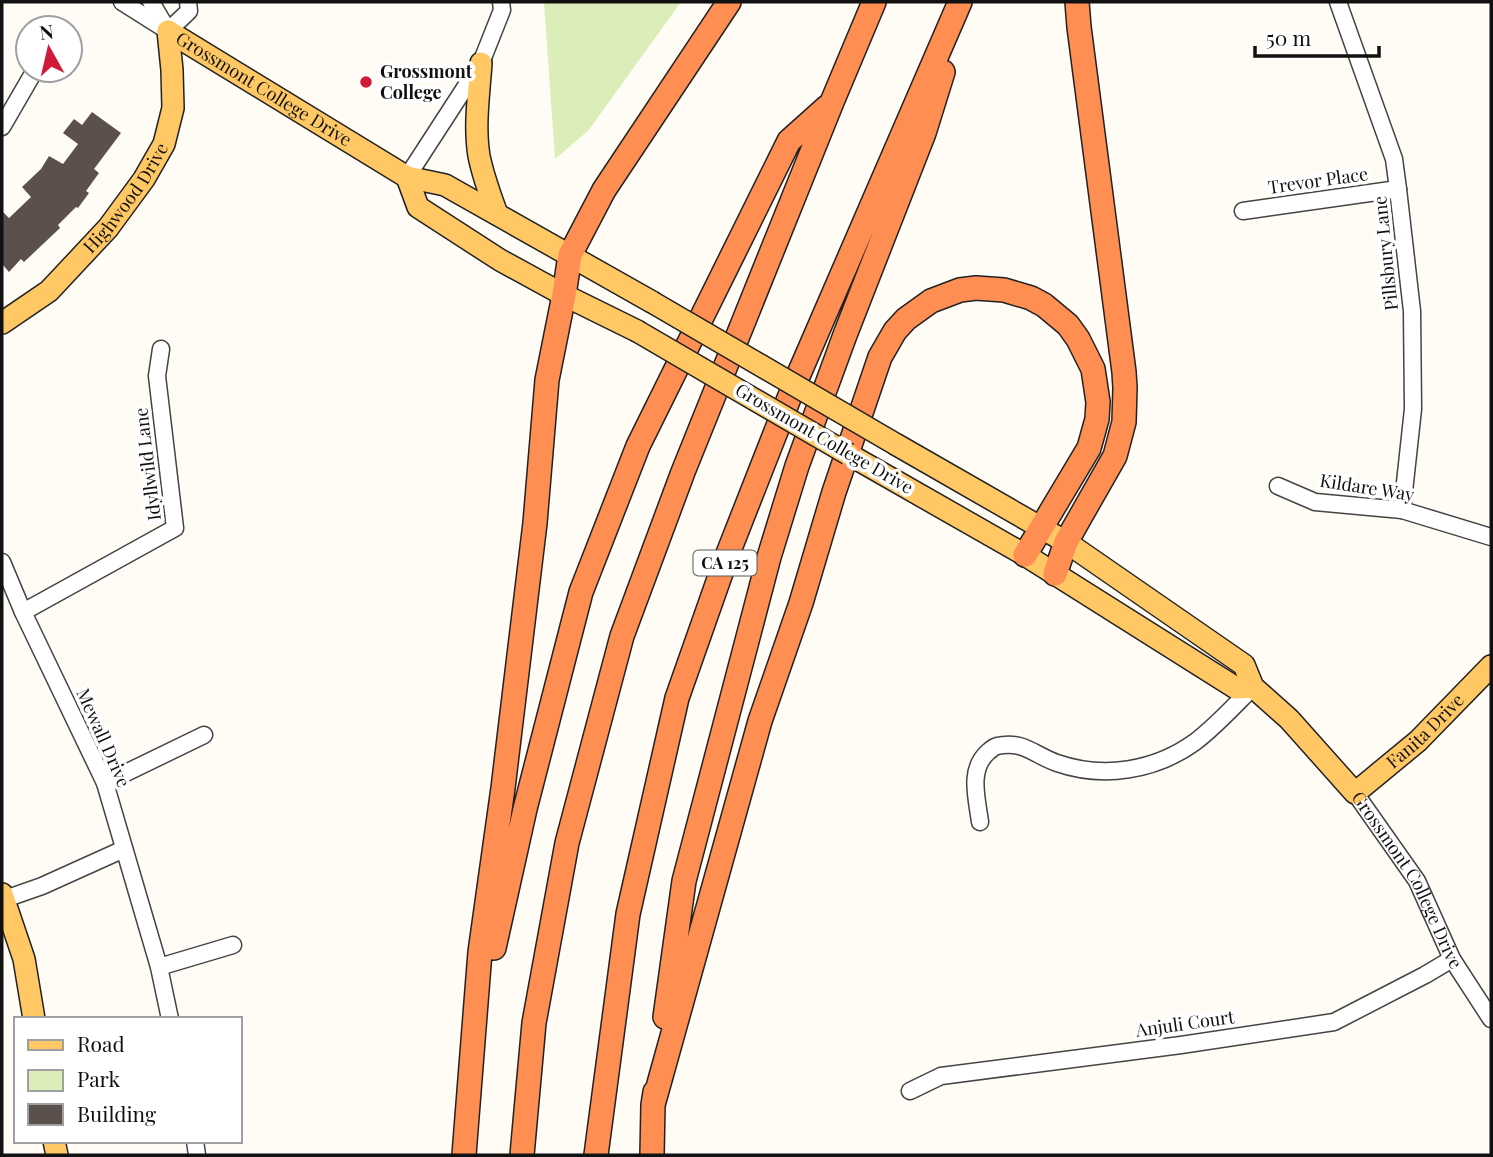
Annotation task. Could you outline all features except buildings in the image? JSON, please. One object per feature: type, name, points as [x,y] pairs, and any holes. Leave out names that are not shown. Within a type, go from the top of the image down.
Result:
[{"type":"highway","points":[[464,1155],[480,952],[535,523],[547,380],[570,255],[604,190],[729,2]]},
{"type":"highway","points":[[522,1155],[534,1023],[567,843],[622,636],[684,472],[874,2]]},
{"type":"highway","points":[[652,1155],[653,1105],[684,881],[769,557],[797,466],[840,348],[925,133],[962,2]]},
{"type":"highway","name":"CA 125","points":[[596,1155],[628,914],[677,698],[727,556],[794,383],[962,2]]},
{"type":"highway","points":[[1055,574],[1066,542],[1115,456],[1124,422],[1125,396],[1077,2]]},
{"type":"highway","points":[[472,1049],[525,808],[581,593],[638,446],[789,141],[832,102]]},
{"type":"highway","points":[[653,1105],[760,721],[880,357],[895,331],[906,319],[925,305],[960,290],[1004,290],[1044,305],[1068,325],[1078,339],[1087,353],[1097,385],[1094,433],[1082,461],[1025,555]]},
{"type":"main road","name":"Grossmont College Drive","points":[[168,31],[407,177],[445,185],[1066,542],[1244,665],[1253,687],[1289,719],[1355,793]]},
{"type":"main road","name":"Highwood Drive","points":[[2,323],[49,291],[108,228],[144,179],[164,144],[173,108],[168,31]]},
{"type":"main road","points":[[481,63],[479,154],[497,214]]},
{"type":"main road","name":"Grossmont College Drive","points":[[407,177],[418,206],[500,260],[637,331],[1025,555],[1236,688],[1253,687]]},
{"type":"main road","name":"Fanita Drive","points":[[1355,793],[1418,741],[1491,666]]},
{"type":"main road","points":[[3,898],[24,959],[34,1017]]},
{"type":"street","name":"Grossmont College Drive","points":[[122,2],[168,31]]},
{"type":"street","points":[[151,2],[168,31],[189,11],[188,2]]},
{"type":"street","points":[[407,177],[481,63],[502,10],[501,2]]},
{"type":"street","name":"Pillsbury Lane","points":[[1338,2],[1394,159],[1398,189],[1412,311],[1413,409],[1402,510]]},
{"type":"street","points":[[2,127],[28,84]]},
{"type":"street","name":"Trevor Place","points":[[1243,211],[1398,189]]},
{"type":"street","name":"Idyllwild Lane","points":[[23,612],[175,528],[157,376],[161,349]]},
{"type":"street","name":"Kildare Way","points":[[1278,486],[1315,502],[1402,510],[1491,537]]},
{"type":"street","name":"Mewall Drive","points":[[2,562],[105,783],[159,967],[170,1017]]},
{"type":"street","points":[[980,822],[974,777],[981,758],[995,746],[1021,745],[1055,762],[1091,771],[1145,766],[1161,761],[1192,744],[1253,687]]},
{"type":"street","points":[[105,783],[204,735]]},
{"type":"street","name":"Grossmont College Drive","points":[[1355,793],[1417,881],[1452,959],[1491,1019]]},
{"type":"street","points":[[3,898],[42,886],[124,849]]},
{"type":"street","points":[[159,967],[233,945]]},
{"type":"street","name":"Anjuli Court","points":[[910,1091],[941,1076],[1334,1022],[1452,959]]},
{"type":"green space","points":[[544,2],[681,2],[588,131],[555,159]]},
{"type":"place","name":"Grossmont College","points":[[366,82]]}]
